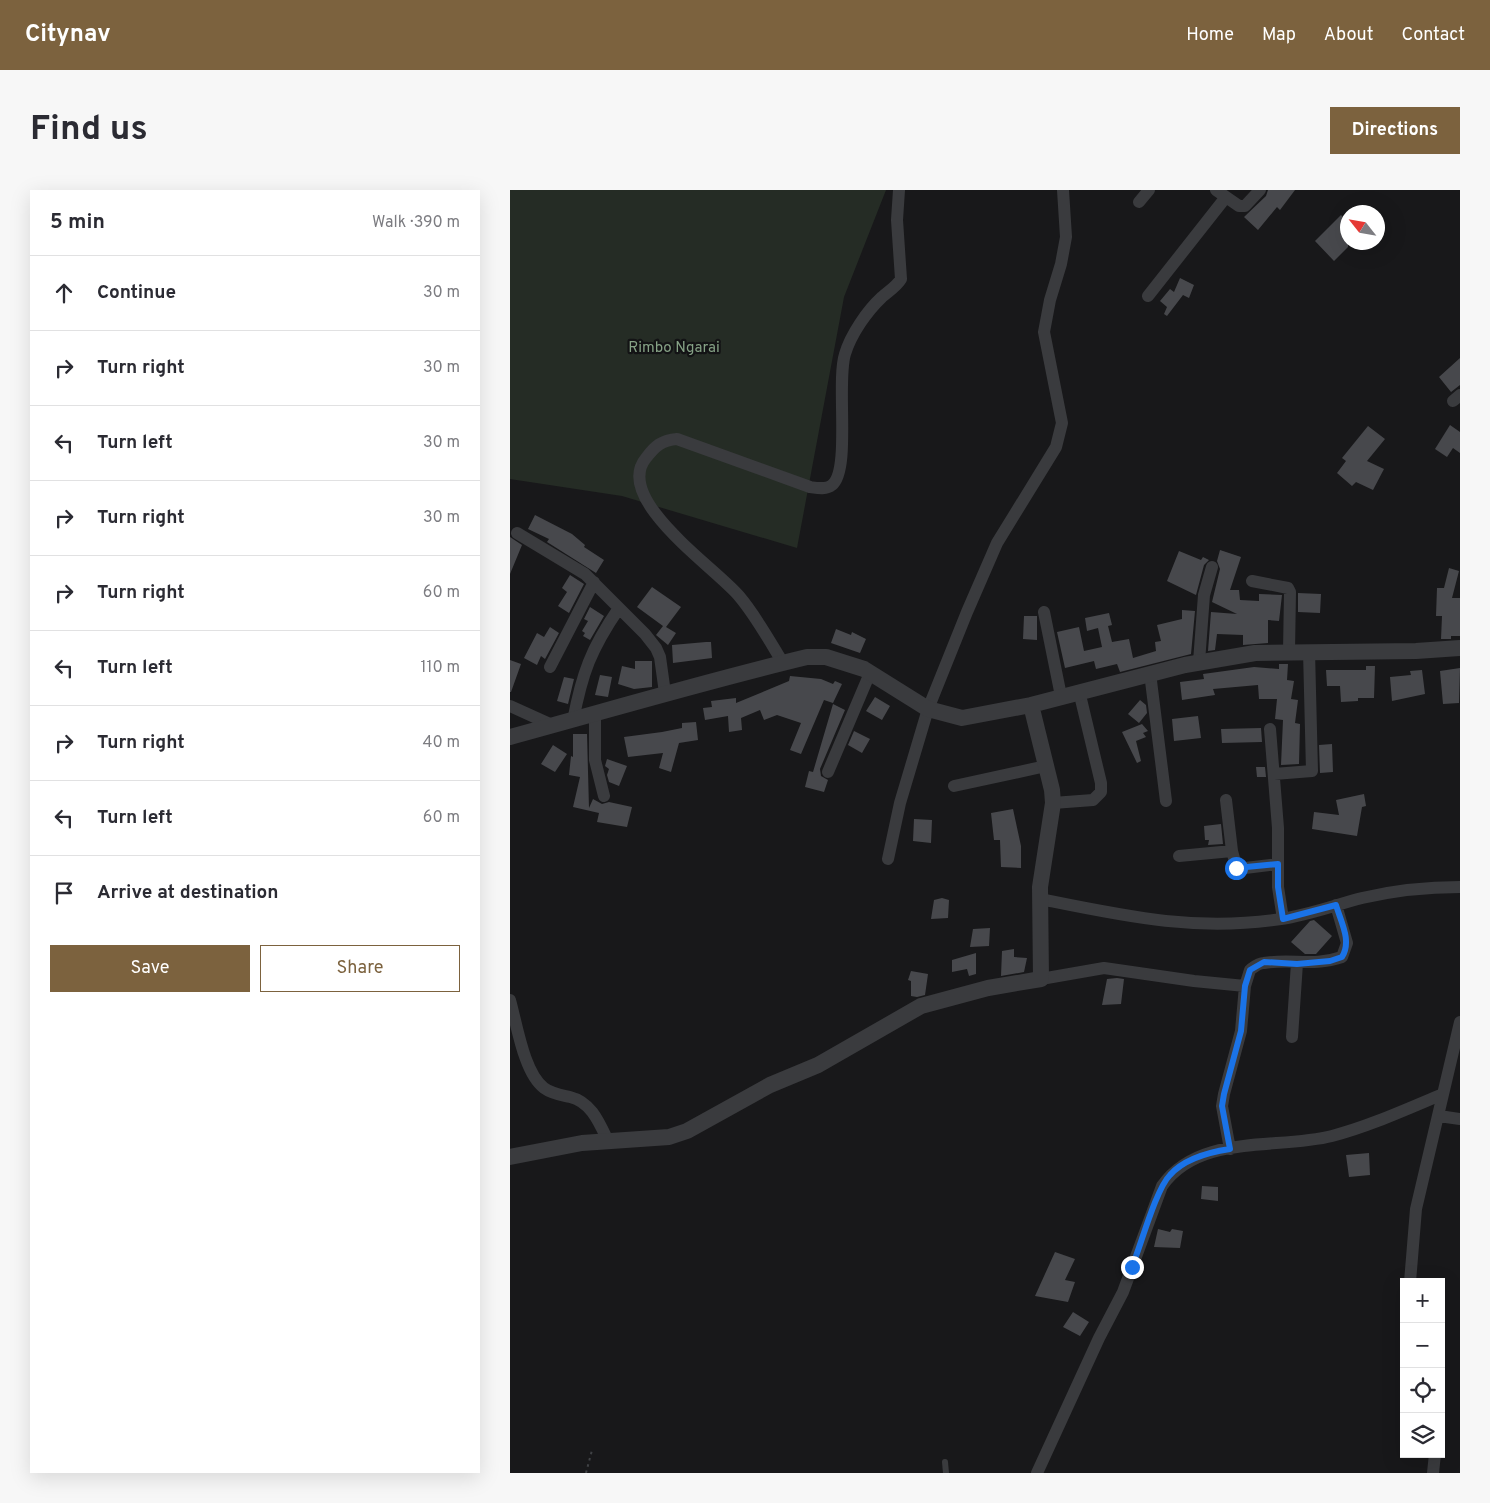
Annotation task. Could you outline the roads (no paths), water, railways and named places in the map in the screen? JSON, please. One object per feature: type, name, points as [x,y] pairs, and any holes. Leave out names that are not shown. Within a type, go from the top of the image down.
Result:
[{"type":"street","points":[[783,663],[739,596],[692,554],[651,505],[641,490],[638,479],[640,470],[642,462],[653,448],[665,440],[677,439],[796,483],[824,488],[831,486],[841,469],[841,378],[845,354],[855,333],[868,314],[901,278],[897,220],[899,190]]},
{"type":"street","points":[[888,859],[900,803],[928,709],[997,544],[1056,447],[1062,423],[1044,332],[1066,237],[1063,190]]},
{"type":"street","points":[[1139,202],[1149,190]]},
{"type":"street","points":[[1148,296],[1221,194],[1239,206],[1246,206],[1260,190]]},
{"type":"street","points":[[516,533],[576,568],[594,582],[619,608],[656,648],[662,666],[665,693]]},
{"type":"street","points":[[1199,662],[1204,594],[1212,567]]},
{"type":"street","points":[[1252,581],[1288,588],[1290,592],[1289,651]]},
{"type":"street","points":[[550,667],[594,582]]},
{"type":"street","points":[[573,721],[587,663],[603,631],[619,608]]},
{"type":"street","points":[[1044,612],[1061,696]]},
{"type":"street","points":[[510,737],[573,721],[665,693],[807,657],[826,657],[847,663],[870,673],[928,709],[962,718],[1031,705],[1079,691],[1199,662],[1255,653],[1289,651],[1416,651],[1460,648]]},
{"type":"street","points":[[1274,774],[1312,771],[1309,651]]},
{"type":"street","points":[[828,772],[870,673]]},
{"type":"street","points":[[1150,673],[1166,801]]},
{"type":"street","points":[[1053,803],[1093,800],[1101,792],[1101,783],[1079,691]]},
{"type":"street","points":[[1031,705],[1053,803],[1045,845],[1040,899],[1041,979]]},
{"type":"street","points":[[510,706],[552,725]]},
{"type":"street","points":[[595,713],[595,760],[604,796]]},
{"type":"street","points":[[1270,729],[1274,774],[1278,887],[1283,919]]},
{"type":"street","points":[[954,786],[1046,766]]},
{"type":"street","points":[[1226,800],[1232,851],[1237,869],[1278,864]]},
{"type":"street","points":[[1179,856],[1232,851]]},
{"type":"street","points":[[1040,899],[1166,923],[1190,924],[1283,919],[1401,891],[1460,887]]},
{"type":"street","points":[[1230,1149],[1223,1100],[1241,1031],[1245,986],[1250,970],[1257,964],[1264,962],[1297,964],[1330,961],[1342,957],[1347,943],[1336,905]]},
{"type":"street","points":[[1292,1037],[1297,964]]},
{"type":"street","points":[[510,1156],[608,1141],[670,1137],[687,1131],[770,1085],[818,1065],[921,1006],[988,988],[1104,968],[1245,986]]},
{"type":"street","points":[[510,1000],[530,1071],[544,1088],[552,1093],[582,1100],[598,1121],[608,1141]]},
{"type":"street","points":[[1410,1278],[1416,1209],[1424,1165],[1439,1116],[1460,1022]]},
{"type":"street","points":[[1037,1473],[1095,1346],[1123,1292],[1162,1186],[1171,1174],[1200,1156],[1230,1149],[1331,1136],[1354,1130],[1443,1094]]},
{"type":"street","points":[[1439,1116],[1460,1119]]},
{"type":"street","points":[[1433,1473],[1435,1458]]},
{"type":"lane","points":[[945,1462],[946,1473]]},
{"type":"park label","name":"Rimbo Ngarai","points":[[674,348]]}]
